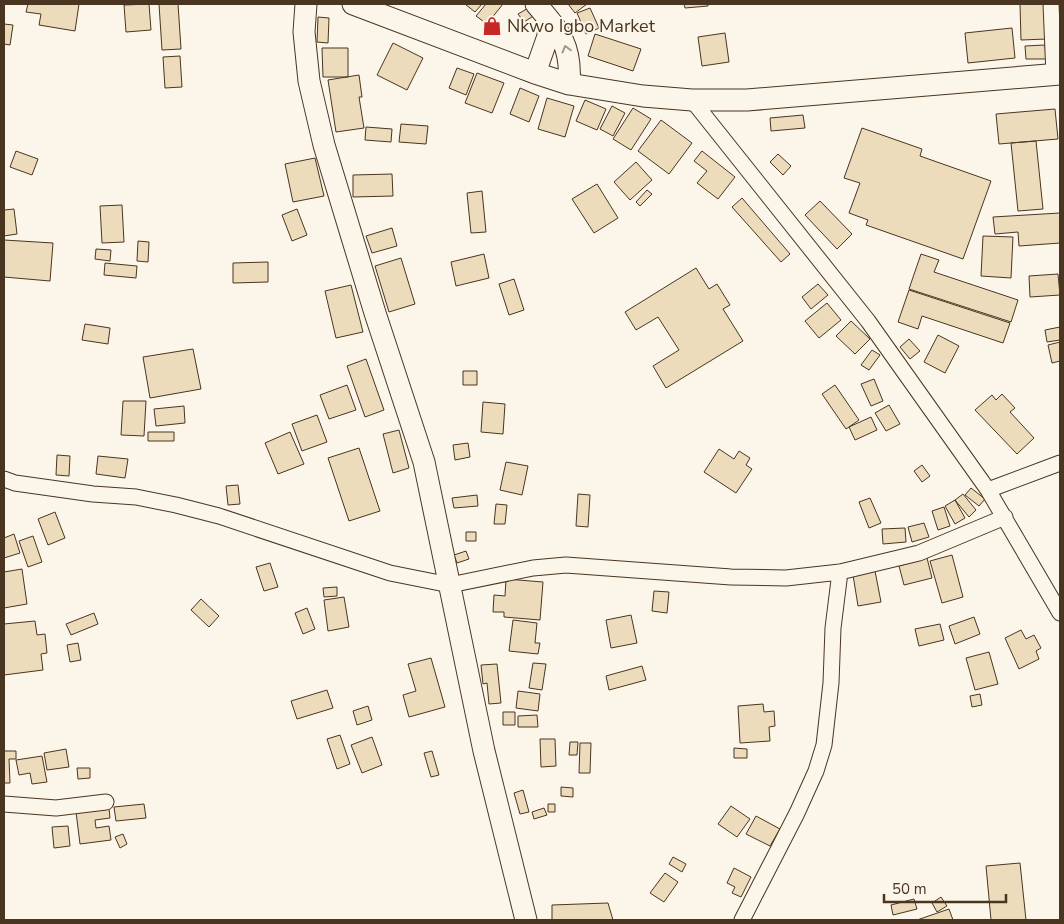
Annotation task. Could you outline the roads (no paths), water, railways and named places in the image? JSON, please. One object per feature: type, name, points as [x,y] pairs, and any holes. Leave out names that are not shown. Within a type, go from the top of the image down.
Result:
[{"type":"main road","points":[[306,4],[304,32],[309,81],[324,146],[375,313],[424,462],[484,751],[526,920]]},
{"type":"main road","points":[[354,4],[535,74],[569,84],[610,92],[692,100],[747,100],[1057,75]]},
{"type":"main road","points":[[535,74],[548,36],[543,12]]},
{"type":"main road","points":[[543,12],[567,47],[570,69],[569,84]]},
{"type":"street","points":[[1050,4],[1057,75]]},
{"type":"street","points":[[692,100],[868,320],[988,490],[1060,613]]},
{"type":"street","points":[[988,490],[1060,463]]},
{"type":"street","points":[[4,479],[14,483],[92,494],[136,497],[176,505],[219,516],[390,573],[450,585],[533,568],[566,565],[731,577],[786,578],[840,572],[919,553],[1005,517]]},
{"type":"street","points":[[742,920],[797,813],[816,772],[824,745],[831,683],[833,628],[840,572]]},
{"type":"street","points":[[4,804],[56,808],[106,802]]},
{"type":"place","name":"Nkwo Igbo Market","points":[[492,26]]}]
